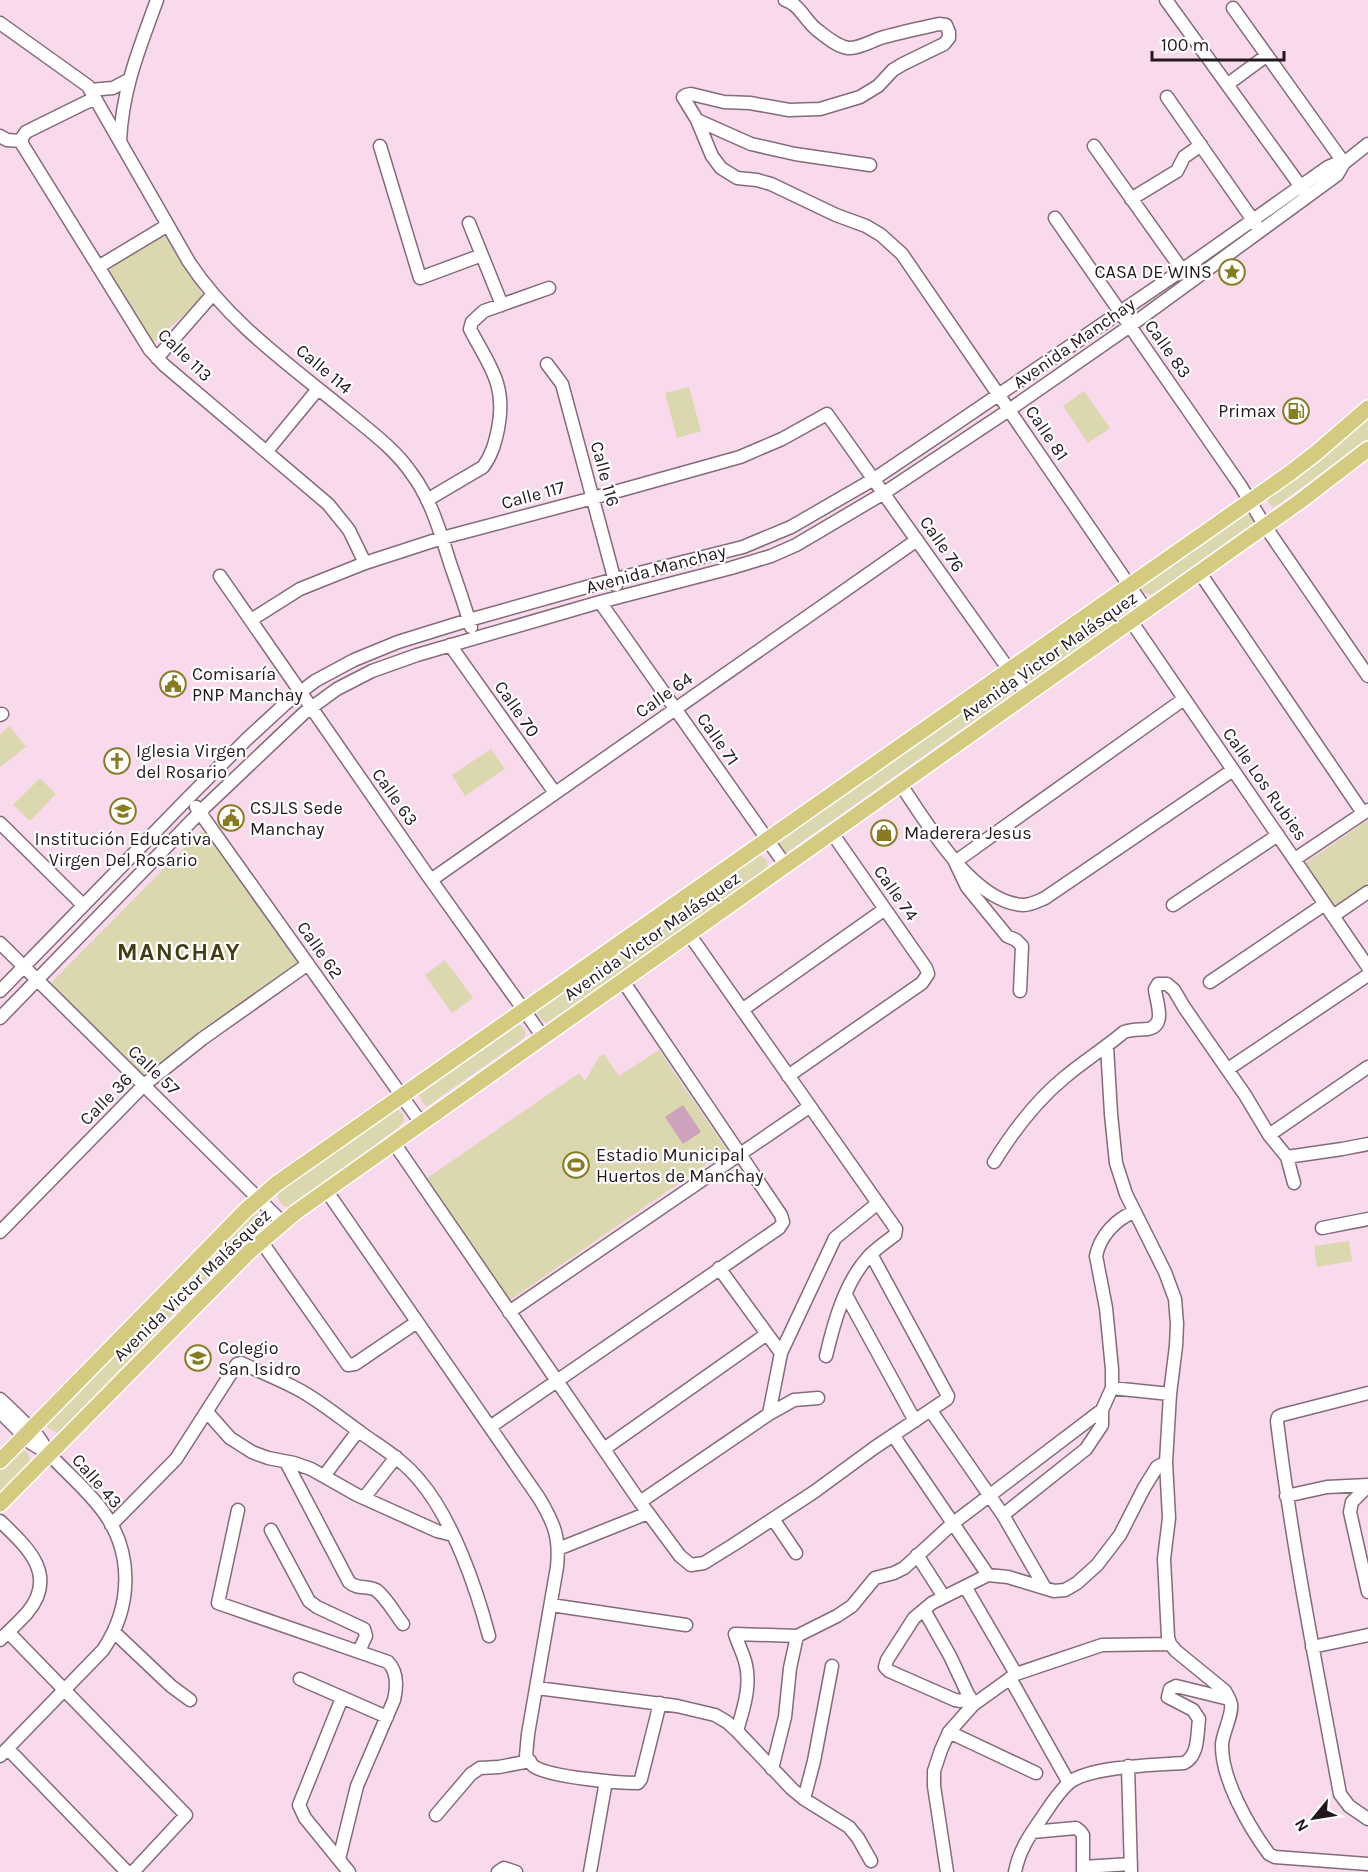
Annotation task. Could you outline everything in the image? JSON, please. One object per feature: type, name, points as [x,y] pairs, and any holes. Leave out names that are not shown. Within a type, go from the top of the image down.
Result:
[{"type":"main road","name":"Avenida Victor Malásquez","points":[[0,1461],[259,1198],[285,1177],[1250,501],[1316,453],[1368,408]]},
{"type":"main road","name":"Avenida Victor Malásquez","points":[[0,1504],[261,1241],[283,1223],[326,1190],[1322,486],[1368,449]]},
{"type":"street","points":[[120,143],[123,103],[128,80],[157,0]]},
{"type":"street","name":"Calle 81","points":[[785,0],[790,1],[813,26],[837,44],[846,47],[851,48],[883,37],[939,24],[946,25],[950,32],[949,38],[939,48],[903,63],[878,86],[860,97],[819,110],[789,110],[750,103],[724,102],[688,93],[683,97],[697,120],[712,156],[721,168],[737,178],[771,184],[836,215],[866,226],[881,235],[902,254],[1146,610]]},
{"type":"street","points":[[1166,0],[1304,191]]},
{"type":"street","points":[[1233,8],[1344,163]]},
{"type":"street","name":"Calle 114","points":[[0,22],[81,80],[93,94],[189,262],[213,294],[240,323],[380,439],[417,480],[428,500],[442,537],[474,638]]},
{"type":"street","points":[[1228,84],[1266,56]]},
{"type":"street","points":[[0,136],[7,140],[21,139],[26,132],[93,94],[128,80]]},
{"type":"street","points":[[1167,97],[1261,231]]},
{"type":"street","points":[[697,120],[751,144],[795,154],[870,165]]},
{"type":"street","name":"Calle 113","points":[[21,139],[143,340],[157,358],[336,512],[355,539],[365,563]]},
{"type":"street","name":"Avenida Manchay","points":[[0,991],[189,797],[274,714],[301,691],[336,669],[398,642],[469,620],[615,579],[743,547],[766,539],[807,519],[874,479],[1253,220],[1337,175],[1344,163],[1368,144]]},
{"type":"street","points":[[1131,199],[1177,171],[1184,158],[1201,145]]},
{"type":"street","points":[[380,146],[420,278],[482,255]]},
{"type":"street","points":[[1094,146],[1191,282]]},
{"type":"street","name":"Avenida Manchay","points":[[0,1018],[200,812],[311,707],[337,689],[358,677],[401,660],[600,602],[731,568],[779,553],[805,540],[884,493],[1130,326],[1261,231],[1304,191]]},
{"type":"street","name":"Calle 83","points":[[1055,218],[1368,676]]},
{"type":"street","points":[[469,223],[502,305]]},
{"type":"street","points":[[98,267],[168,225]]},
{"type":"street","points":[[428,500],[483,467],[494,446],[501,411],[500,390],[494,372],[470,329],[471,322],[484,311],[549,288]]},
{"type":"street","points":[[157,358],[213,294]]},
{"type":"street","name":"Calle 116","points":[[547,364],[562,384],[619,597]]},
{"type":"street","points":[[267,451],[318,388]]},
{"type":"street","name":"Calle 117","points":[[251,620],[300,589],[365,563],[442,537],[593,498],[748,454],[782,439],[827,414]]},
{"type":"street","name":"Calle 76","points":[[827,414],[1028,695]]},
{"type":"street","name":"Calle 64","points":[[431,879],[917,540]]},
{"type":"street","points":[[1200,573],[1366,811],[1295,859]]},
{"type":"street","name":"Calle 63","points":[[220,576],[543,1037]]},
{"type":"street","name":"Calle 71","points":[[600,602],[786,866]]},
{"type":"street","name":"Calle Los Rubies","points":[[1131,621],[1368,967]]},
{"type":"street","name":"Calle 70","points":[[450,645],[555,793]]},
{"type":"street","points":[[955,862],[1184,699]]},
{"type":"street","points":[[955,862],[977,883],[1000,899],[1023,905],[1033,903],[1045,898],[1233,770]]},
{"type":"street","points":[[901,784],[955,862],[967,887],[1007,936],[1022,946],[1020,991]]},
{"type":"street","name":"Calle 62","points":[[189,797],[421,1124]]},
{"type":"street","points":[[0,823],[83,905]]},
{"type":"street","name":"Calle 74","points":[[788,1076],[922,983],[927,974],[926,968],[832,833]]},
{"type":"street","points":[[1173,905],[1278,835]]},
{"type":"street","points":[[1333,916],[1368,892]]},
{"type":"street","points":[[1210,982],[1325,904]]},
{"type":"street","points":[[742,1010],[885,909]]},
{"type":"street","points":[[689,934],[896,1232],[871,1254],[854,1278],[835,1323],[826,1356]]},
{"type":"street","name":"Calle 57","points":[[0,943],[283,1223]]},
{"type":"street","name":"Calle 36","points":[[0,1232],[144,1085],[308,964]]},
{"type":"street","points":[[1228,1070],[1368,975]]},
{"type":"street","points":[[490,1427],[781,1226],[783,1222],[783,1217],[623,981]]},
{"type":"street","points":[[994,1162],[1052,1089],[1124,1032],[1154,1027],[1158,1022],[1159,1014],[1155,989],[1158,984],[1167,984],[1174,990],[1269,1135],[1287,1157],[1294,1183]]},
{"type":"street","points":[[1107,1046],[1113,1152],[1134,1212],[1165,1272],[1175,1299],[1176,1346],[1170,1394],[1166,1462],[1169,1518],[1164,1559],[1170,1644],[1225,1691],[1229,1699],[1231,1705],[1222,1745],[1228,1779],[1240,1806],[1269,1854],[1275,1857],[1368,1864]]},
{"type":"street","points":[[1269,1135],[1368,1067]]},
{"type":"street","points":[[509,1312],[809,1107]]},
{"type":"street","points":[[393,1143],[640,1502],[680,1556],[686,1562],[694,1565],[704,1563],[773,1519],[946,1401],[948,1396],[871,1254]]},
{"type":"street","points":[[1287,1157],[1368,1144]]},
{"type":"street","points":[[326,1190],[550,1516],[557,1535],[557,1567],[526,1756],[534,1767],[550,1772],[606,1781],[636,1783],[640,1781],[660,1703]]},
{"type":"street","points":[[769,1414],[781,1353],[835,1238],[878,1203]]},
{"type":"street","points":[[1003,1515],[1086,1449],[1102,1425],[1102,1410],[1112,1388],[1112,1369],[1106,1308],[1096,1256],[1097,1248],[1111,1227],[1121,1218],[1134,1212]]},
{"type":"street","points":[[1322,1228],[1368,1220]]},
{"type":"street","points":[[261,1241],[348,1365],[356,1364],[417,1322]]},
{"type":"street","points":[[719,1268],[781,1353]]},
{"type":"street","points":[[846,1295],[915,1421]]},
{"type":"street","points":[[604,1449],[767,1334]]},
{"type":"street","points":[[111,1525],[176,1459],[237,1364],[241,1363],[301,1391],[396,1457],[413,1472],[427,1489],[453,1535],[478,1596],[489,1636]]},
{"type":"street","points":[[1112,1388],[1170,1394]]},
{"type":"street","points":[[1368,1393],[1278,1417],[1286,1496],[1340,1794],[1349,1806],[1368,1819]]},
{"type":"street","points":[[0,1398],[27,1433]]},
{"type":"street","points":[[772,1398],[794,1400],[818,1398]]},
{"type":"street","points":[[640,1502],[769,1414],[794,1400]]},
{"type":"street","points":[[737,1731],[747,1695],[747,1679],[746,1665],[735,1634],[797,1636],[837,1616],[852,1606],[875,1578],[904,1568],[952,1524],[1102,1410]]},
{"type":"street","points":[[931,1411],[991,1495],[1045,1588]]},
{"type":"street","points":[[207,1412],[230,1438],[245,1448],[268,1458],[303,1466],[364,1498],[437,1531],[453,1535]]},
{"type":"street","points":[[0,1413],[27,1433]]},
{"type":"street","points":[[324,1476],[358,1431]]},
{"type":"street","name":"Calle 43","points":[[4,1753],[96,1660],[114,1632],[123,1607],[126,1580],[122,1551],[111,1525],[94,1501],[50,1454],[37,1435],[27,1433]]},
{"type":"street","points":[[893,1435],[988,1575]]},
{"type":"street","points":[[364,1498],[396,1457]]},
{"type":"street","points":[[286,1462],[349,1582],[356,1587],[377,1591],[403,1624]]},
{"type":"street","points":[[971,1701],[955,1700],[889,1671],[885,1667],[887,1660],[915,1617],[932,1603],[988,1575],[1008,1577],[1054,1591],[1065,1590],[1077,1583],[1097,1565],[1120,1535],[1157,1467],[1166,1462]]},
{"type":"street","points":[[1286,1496],[1327,1487],[1368,1486]]},
{"type":"street","points":[[1368,1486],[1352,1502],[1350,1512],[1368,1592]]},
{"type":"street","points":[[238,1510],[218,1603],[359,1651],[388,1662],[392,1666],[397,1689],[357,1786],[339,1860]]},
{"type":"street","points":[[558,1549],[648,1513]]},
{"type":"street","points":[[773,1519],[796,1553]]},
{"type":"street","points":[[0,1521],[29,1552],[38,1566],[40,1575],[38,1593],[32,1606],[4,1636],[65,1691],[186,1815],[133,1872]]},
{"type":"street","points":[[271,1530],[309,1601],[364,1629],[366,1636],[359,1651]]},
{"type":"street","points":[[917,1555],[944,1598]]},
{"type":"street","points":[[966,1588],[1069,1783]]},
{"type":"street","points":[[551,1605],[686,1625]]},
{"type":"street","points":[[924,1610],[950,1656],[971,1701]]},
{"type":"street","points":[[114,1632],[171,1686],[190,1700]]},
{"type":"street","points":[[1312,1647],[1368,1635]]},
{"type":"street","points":[[772,1769],[785,1718],[790,1668],[797,1636]]},
{"type":"street","points":[[947,1872],[934,1786],[934,1771],[940,1750],[949,1732],[971,1701],[1013,1676],[1102,1645],[1170,1644]]},
{"type":"street","points":[[804,1799],[814,1761],[832,1666]]},
{"type":"street","points":[[300,1679],[387,1717]]},
{"type":"street","points":[[1015,1872],[1023,1846],[1069,1783],[1080,1776],[1128,1766],[1189,1761],[1194,1755],[1200,1719],[1193,1710],[1168,1697],[1170,1689],[1176,1686],[1229,1699]]},
{"type":"street","points":[[537,1688],[660,1703],[715,1715],[737,1731],[804,1799],[849,1827],[871,1861]]},
{"type":"street","points":[[342,1698],[299,1805],[305,1818],[349,1872]]},
{"type":"street","points":[[949,1732],[1036,1773]]},
{"type":"street","points":[[4,1753],[127,1872]]},
{"type":"street","points":[[436,1815],[471,1774],[480,1768],[530,1761]]},
{"type":"street","points":[[1032,1832],[1076,1828],[1083,1835],[1083,1870],[1131,1868],[1128,1766]]},
{"type":"street","points":[[590,1872],[606,1781]]},
{"type":"street","points":[[498,1872],[504,1868],[516,1872]]},
{"type":"shaded area","points":[[166,233],[204,297],[153,343],[103,268]]},
{"type":"shaded area","points":[[689,387],[701,431],[677,438],[665,393]]},
{"type":"shaded area","points":[[1084,391],[1110,428],[1088,443],[1063,406]]},
{"type":"shaded area","points":[[1368,417],[1368,440],[1273,508],[1263,495]]},
{"type":"shaded area","points":[[1247,513],[1254,520],[1252,528],[1156,593],[1151,595],[1142,590],[1141,584]]},
{"type":"shaded area","points":[[1121,602],[1126,606],[1128,612],[1126,616],[1030,681],[1021,667],[1115,603]]},
{"type":"shaded area","points":[[1001,681],[1011,694],[786,853],[776,839]]},
{"type":"shaded area","points":[[10,726],[26,747],[0,767],[0,734]]},
{"type":"shaded area","points":[[491,749],[505,769],[465,796],[452,775]]},
{"type":"shaded area","points":[[40,778],[56,794],[30,821],[13,805]]},
{"type":"shaded area","points":[[1368,820],[1368,883],[1333,907],[1305,863]]},
{"type":"shaded area","points":[[201,831],[206,833],[299,963],[182,1045],[144,1078],[50,984]]},
{"type":"shaded area","points":[[759,855],[768,863],[764,874],[548,1023],[538,1017],[537,1007]]},
{"type":"shaded area","points":[[445,960],[473,998],[452,1013],[425,975]]},
{"type":"shaded area","points":[[517,1023],[524,1029],[524,1038],[426,1107],[416,1091]]},
{"type":"shaded area","name":"Estadio Municipal Huertos de Manchay","points":[[659,1050],[727,1150],[510,1300],[426,1179],[579,1073],[585,1081],[600,1056],[604,1054],[619,1076]]},
{"type":"shaded area","points":[[683,1105],[701,1132],[683,1144],[665,1117]]},
{"type":"shaded area","points":[[396,1107],[404,1116],[399,1127],[295,1205],[286,1207],[282,1205],[277,1197],[280,1190]]},
{"type":"shaded area","points":[[254,1212],[257,1212],[263,1221],[259,1231],[209,1276],[64,1429],[57,1433],[48,1428],[46,1423]]},
{"type":"shaded area","points":[[1349,1241],[1352,1261],[1317,1267],[1314,1246]]},
{"type":"shaded area","points":[[22,1448],[29,1454],[30,1462],[0,1493],[0,1466]]},
{"type":"place","name":"CASA DE WINS","points":[[1232,272]]},
{"type":"place","name":"Primax","points":[[1296,411]]},
{"type":"place","name":"Comisaría PNP Manchay","points":[[173,684]]},
{"type":"place","name":"Iglesia Virgen del Rosario","points":[[117,761]]},
{"type":"place","name":"Institución Educativa Virgen Del Rosario","points":[[123,811]]},
{"type":"place","name":"CSJLS Sede Manchay","points":[[231,818]]},
{"type":"place","name":"Maderera Jesus","points":[[884,833]]},
{"type":"place","name":"Estadio Municipal Huertos de Manchay","points":[[576,1165]]},
{"type":"place","name":"Colegio San Isidro","points":[[198,1358]]},
{"type":"district","name":"MANCHAY","points":[[179,952]]}]
